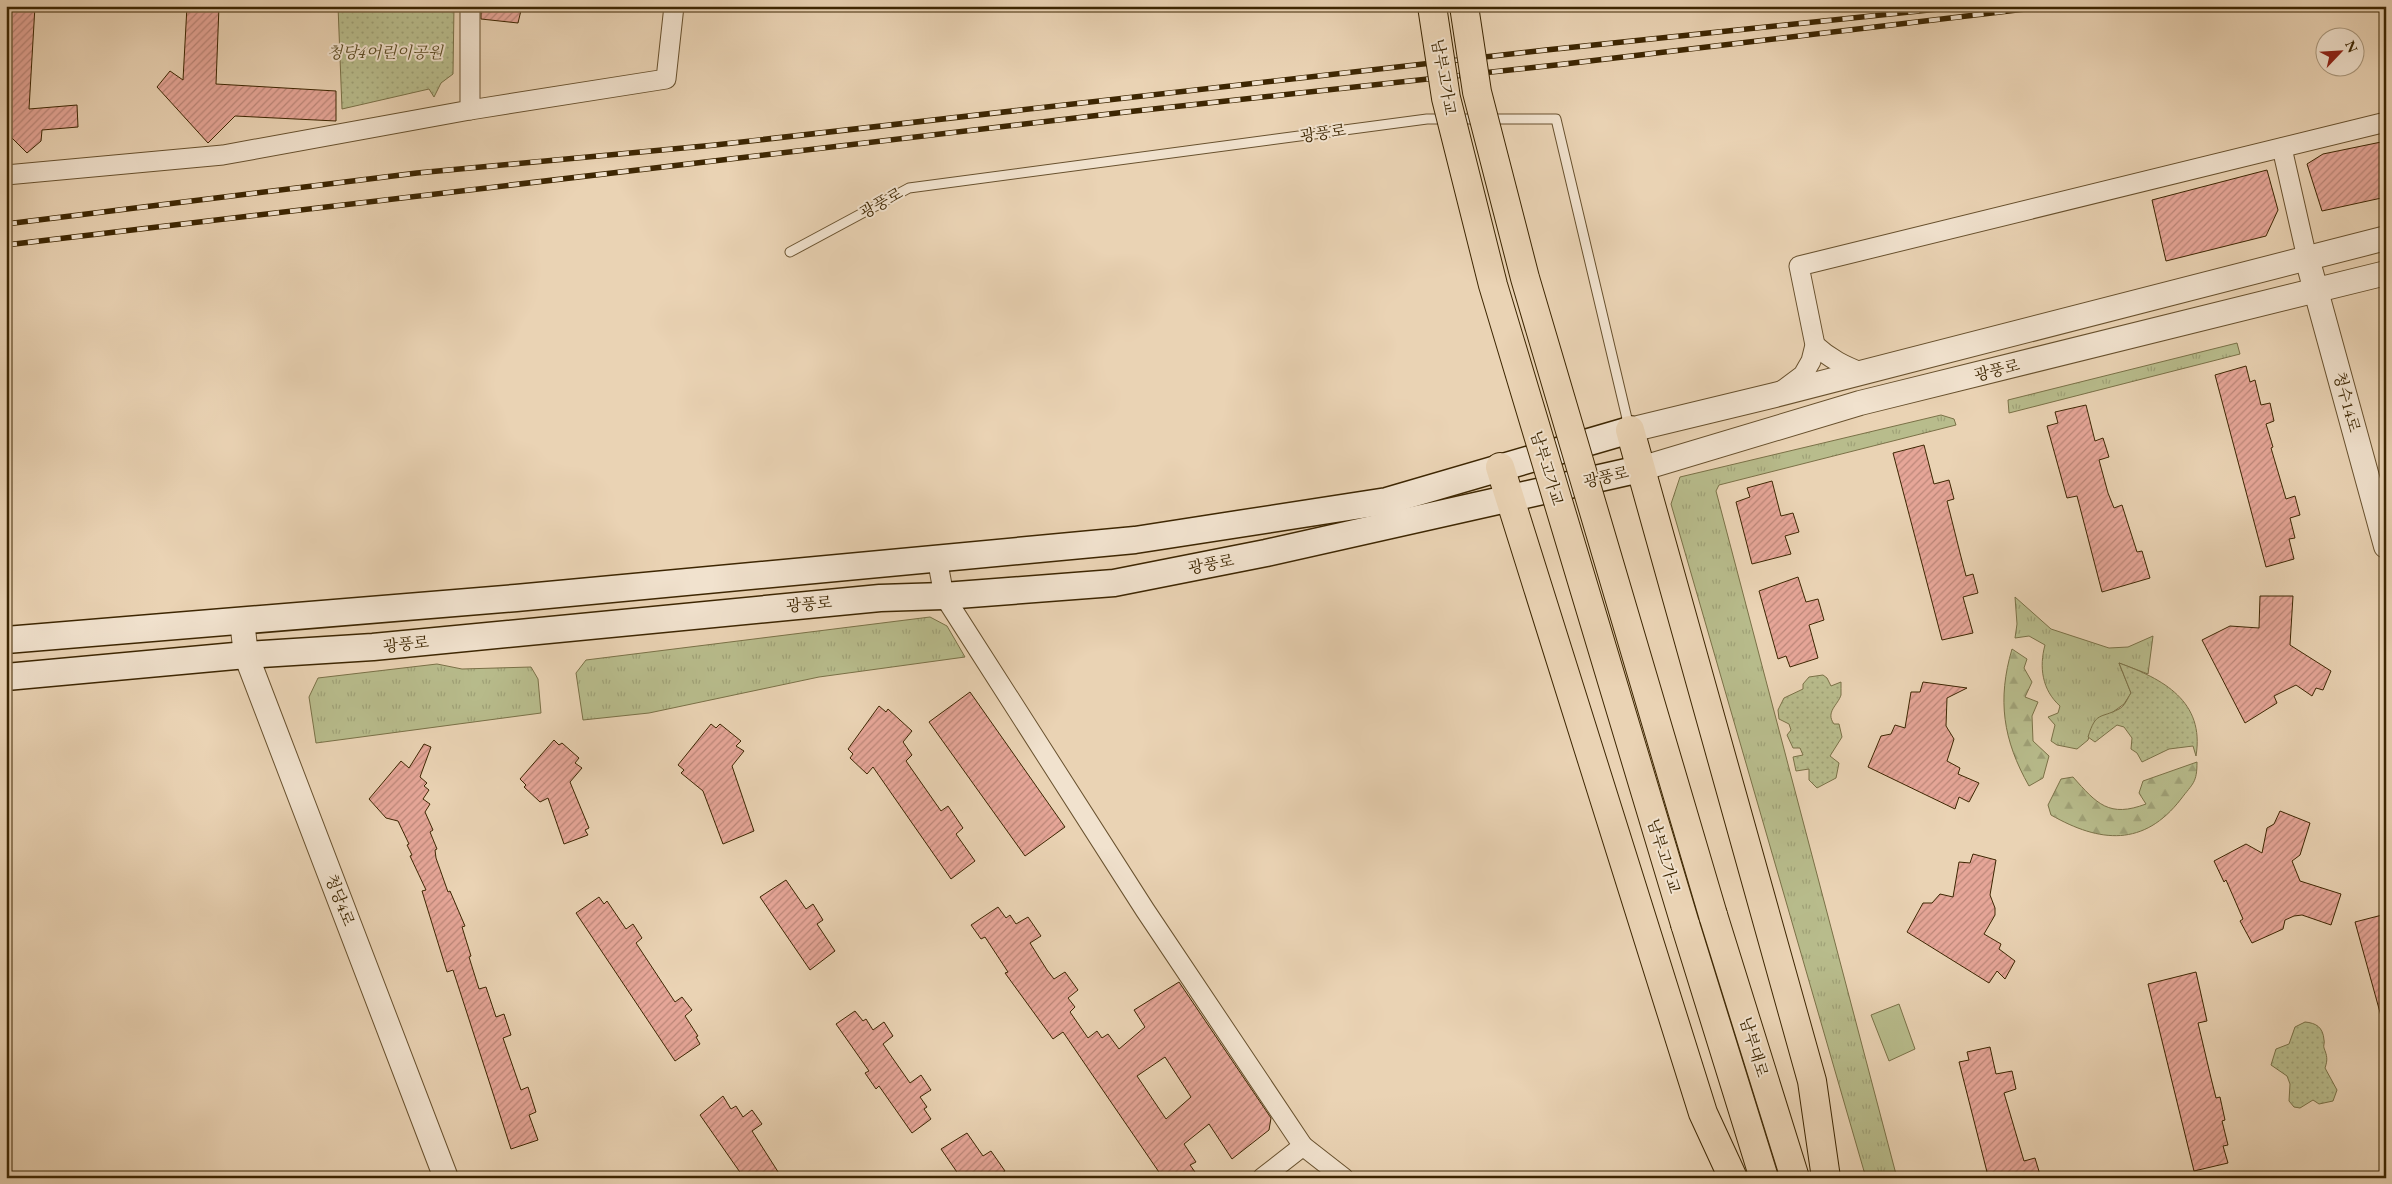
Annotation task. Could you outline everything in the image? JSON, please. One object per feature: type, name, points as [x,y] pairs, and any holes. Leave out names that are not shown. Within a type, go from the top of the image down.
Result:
[{"type":"highway","name":"남부고가교","points":[[1432,6],[1446,98],[1493,285],[1685,924]]},
{"type":"highway","name":"남부고가교","points":[[1464,6],[1477,92],[1525,278],[1713,915]]},
{"type":"highway","points":[[1630,430],[1812,1081],[1826,1178]]},
{"type":"highway","points":[[1500,467],[1702,1113],[1732,1178]]},
{"type":"highway","name":"남부대로","points":[[1713,915],[1795,1178]]},
{"type":"highway","name":"남부대로","points":[[1685,924],[1764,1178]]},
{"type":"main road","name":"광풍로","points":[[6,640],[242,621],[1135,540],[1387,501],[1630,430]]},
{"type":"main road","name":"광풍로","points":[[6,677],[246,655],[373,647],[880,598],[944,596],[1114,583],[1511,500],[1640,469]]},
{"type":"street","points":[[470,6],[470,110]]},
{"type":"street","points":[[6,174],[223,155],[470,110],[666,80],[674,6]]},
{"type":"street","points":[[1775,395],[1803,375],[1811,361],[1815,345],[1799,266],[2386,122]]},
{"type":"street","points":[[2282,148],[2307,258]]},
{"type":"street","name":"광풍로","points":[[1630,430],[1863,373],[2386,238]]},
{"type":"street","name":"청수14로","points":[[2307,258],[2386,546]]},
{"type":"street","name":"광풍로","points":[[1640,469],[1860,403],[2316,292],[2386,273]]},
{"type":"street","points":[[1815,345],[1842,365],[1863,373]]},
{"type":"street","points":[[936,558],[944,596],[1145,910],[1303,1146],[1344,1178]]},
{"type":"street","name":"청당4로","points":[[242,621],[246,655],[446,1178]]},
{"type":"street","points":[[1262,1178],[1303,1146]]},
{"type":"lane","name":"광풍로","points":[[790,252],[909,188],[1427,119],[1556,119],[1630,430]]},
{"type":"green space","name":"청당4어린이공원","points":[[338,6],[454,6],[453,74],[441,83],[434,97],[429,89],[342,109]]},
{"type":"green space","points":[[2237,343],[2240,354],[2009,413],[2008,400]]},
{"type":"green space","points":[[1941,415],[1954,419],[1956,425],[1719,485],[1716,491],[1897,1178],[1866,1178],[1671,504],[1680,477]]},
{"type":"green space","points":[[2015,597],[2051,629],[2109,648],[2128,647],[2153,636],[2148,674],[2119,663],[2131,693],[2124,704],[2092,727],[2088,740],[2077,749],[2057,745],[2051,741],[2055,725],[2048,717],[2058,713],[2060,706],[2049,693],[2042,670],[2045,645],[2029,636],[2015,638],[2017,624]]},
{"type":"green space","points":[[930,617],[947,626],[965,657],[819,677],[649,713],[583,720],[576,673],[586,660]]},
{"type":"green space","points":[[2012,649],[2027,659],[2024,668],[2032,682],[2025,697],[2038,702],[2032,716],[2033,741],[2049,756],[2043,778],[2029,786],[2013,752],[2005,719],[2005,685]]},
{"type":"green space","points":[[2119,663],[2165,685],[2187,707],[2194,721],[2197,737],[2196,756],[2193,746],[2169,749],[2142,762],[2137,753],[2131,749],[2132,738],[2124,727],[2117,725],[2095,742],[2088,737],[2096,719],[2121,708],[2131,693]]},
{"type":"green space","points":[[437,664],[462,669],[531,667],[538,679],[541,713],[316,743],[309,697],[318,678]]},
{"type":"green space","points":[[1823,675],[1831,686],[1841,682],[1841,695],[1831,712],[1831,716],[1834,724],[1839,724],[1842,737],[1830,756],[1839,763],[1836,778],[1817,788],[1809,780],[1809,769],[1796,771],[1793,757],[1803,755],[1800,748],[1793,748],[1787,735],[1791,730],[1789,724],[1779,719],[1778,710],[1784,698],[1803,689],[1803,684],[1809,677]]},
{"type":"green space","points":[[2197,762],[2195,779],[2181,799],[2167,815],[2152,826],[2137,833],[2120,836],[2104,835],[2087,831],[2051,815],[2048,805],[2061,779],[2073,777],[2089,795],[2105,806],[2113,809],[2133,808],[2146,804],[2139,793],[2143,781]]},
{"type":"green space","points":[[1899,1004],[1915,1049],[1889,1061],[1871,1015]]},
{"type":"green space","points":[[2305,1022],[2316,1025],[2322,1032],[2327,1058],[2325,1068],[2337,1090],[2333,1101],[2319,1104],[2313,1100],[2300,1108],[2294,1107],[2289,1101],[2290,1084],[2287,1076],[2271,1065],[2276,1049],[2289,1044],[2295,1027]]},
{"type":"building","points":[[6,6],[35,6],[29,109],[77,105],[78,127],[42,130],[41,141],[27,153],[6,132]]},
{"type":"building","points":[[187,6],[219,6],[216,84],[336,91],[336,121],[235,116],[208,143],[157,87],[170,71],[183,80]]},
{"type":"building","points":[[481,6],[522,6],[518,23],[481,19]]},
{"type":"building","points":[[2386,141],[2386,197],[2322,211],[2307,164],[2323,154]]},
{"type":"building","points":[[2267,170],[2278,210],[2266,236],[2166,261],[2152,200]]},
{"type":"building","points":[[2246,366],[2250,382],[2255,380],[2261,405],[2270,403],[2274,421],[2266,424],[2273,447],[2271,448],[2286,499],[2295,496],[2300,515],[2290,518],[2295,538],[2289,539],[2294,559],[2266,567],[2215,375]]},
{"type":"building","points":[[2086,405],[2095,441],[2103,438],[2109,457],[2099,460],[2108,493],[2114,508],[2122,505],[2137,552],[2142,551],[2150,578],[2102,592],[2077,496],[2067,498],[2047,426],[2058,423],[2055,412]]},
{"type":"building","points":[[1924,445],[1934,484],[1949,480],[1954,499],[1947,501],[1960,553],[1966,576],[1973,574],[1978,593],[1963,597],[1973,633],[1942,640],[1893,453]]},
{"type":"building","points":[[1772,481],[1781,516],[1793,513],[1799,532],[1785,536],[1791,554],[1752,564],[1736,502],[1750,497],[1747,488]]},
{"type":"building","points":[[1798,577],[1806,602],[1818,599],[1824,620],[1809,625],[1818,658],[1790,667],[1786,656],[1778,659],[1759,591]]},
{"type":"building","points":[[2260,596],[2293,596],[2290,645],[2331,671],[2323,690],[2316,688],[2312,696],[2296,685],[2274,696],[2277,703],[2245,723],[2202,640],[2230,626],[2259,628]]},
{"type":"building","points":[[1923,682],[1967,688],[1947,698],[1946,726],[1954,739],[1947,761],[1960,768],[1958,774],[1979,783],[1969,802],[1959,797],[1955,809],[1868,767],[1881,736],[1891,734],[1895,725],[1905,728],[1911,692],[1920,692]]},
{"type":"building","points":[[970,692],[1065,827],[1025,856],[929,722]]},
{"type":"building","points":[[879,706],[886,712],[888,709],[912,731],[903,742],[912,755],[906,761],[941,811],[948,806],[963,828],[956,834],[975,861],[951,879],[873,767],[867,774],[850,758],[853,754],[848,749]]},
{"type":"building","points":[[711,724],[716,728],[720,724],[741,741],[736,746],[744,751],[732,766],[754,831],[723,844],[703,791],[681,773],[684,770],[678,765]]},
{"type":"building","points":[[554,740],[559,745],[562,743],[579,758],[575,763],[582,768],[570,782],[589,828],[585,830],[588,835],[564,844],[548,798],[540,802],[524,787],[526,785],[520,779]]},
{"type":"building","points":[[424,744],[431,747],[420,777],[427,783],[424,786],[429,790],[423,799],[430,804],[425,812],[433,830],[430,832],[437,849],[435,850],[436,858],[448,892],[450,891],[465,926],[462,927],[479,989],[486,987],[496,1017],[504,1014],[511,1035],[503,1038],[521,1090],[528,1087],[536,1112],[529,1115],[538,1140],[511,1149],[453,970],[447,972],[422,891],[426,890],[410,856],[412,855],[407,845],[409,844],[398,821],[386,818],[369,799],[401,761],[409,768]]},
{"type":"building","points":[[2280,811],[2310,823],[2300,855],[2292,861],[2300,881],[2341,894],[2331,925],[2302,915],[2294,916],[2285,920],[2283,929],[2252,943],[2240,921],[2243,919],[2226,880],[2224,882],[2214,861],[2246,844],[2262,853],[2267,828],[2274,824]]},
{"type":"building","points":[[1973,854],[1996,860],[1990,895],[1995,908],[1995,915],[1984,934],[2001,944],[1999,949],[2015,961],[2005,979],[1997,971],[1989,983],[1907,932],[1923,903],[1932,903],[1940,894],[1953,897],[1959,862],[1970,863]]},
{"type":"building","points":[[786,880],[806,909],[813,904],[823,920],[817,924],[835,951],[810,970],[760,897]]},
{"type":"building","points":[[599,897],[604,904],[607,901],[626,929],[633,924],[642,938],[636,943],[675,1002],[682,997],[692,1010],[685,1016],[698,1036],[696,1037],[700,1044],[675,1061],[576,913]]},
{"type":"building","points":[[998,907],[1006,918],[1010,915],[1016,924],[1028,917],[1041,936],[1030,943],[1047,970],[1054,979],[1065,972],[1078,990],[1068,998],[1075,1007],[1070,1012],[1088,1038],[1097,1031],[1102,1038],[1108,1034],[1119,1049],[1145,1027],[1134,1010],[1179,982],[1271,1118],[1269,1130],[1232,1159],[1209,1124],[1184,1144],[1196,1162],[1190,1165],[1195,1172],[1187,1178],[1163,1178],[1063,1032],[1053,1039],[1005,973],[1008,972],[985,937],[981,939],[971,925]],"holes":[[[1165,1057],[1191,1097],[1166,1119],[1137,1076]]]},
{"type":"building","points":[[2386,914],[2386,1016],[2381,1016],[2355,922]]},
{"type":"building","points":[[2196,972],[2207,1021],[2198,1023],[2216,1098],[2220,1097],[2225,1120],[2222,1121],[2228,1145],[2223,1146],[2228,1163],[2194,1171],[2148,984]]},
{"type":"building","points":[[855,1011],[863,1021],[866,1019],[873,1030],[884,1022],[893,1036],[883,1044],[889,1053],[910,1083],[921,1075],[931,1090],[920,1097],[927,1107],[924,1109],[931,1119],[912,1133],[879,1086],[876,1089],[865,1073],[869,1071],[836,1024]]},
{"type":"building","points":[[1990,1047],[1996,1074],[2012,1071],[2016,1089],[2004,1093],[2024,1161],[2035,1158],[2041,1178],[1983,1178],[1982,1174],[1987,1172],[1959,1062],[1969,1060],[1967,1052]]},
{"type":"building","points":[[723,1096],[731,1109],[736,1106],[743,1117],[752,1110],[762,1124],[752,1131],[782,1178],[744,1178],[700,1115]]},
{"type":"building","points":[[967,1133],[983,1156],[991,1151],[1005,1171],[995,1178],[961,1178],[941,1149]]},
{"type":"railway","points":[[6,224],[417,173],[715,145],[1546,50],[1967,6]]},
{"type":"railway","points":[[6,245],[1126,112],[1556,65],[2051,6]]}]
